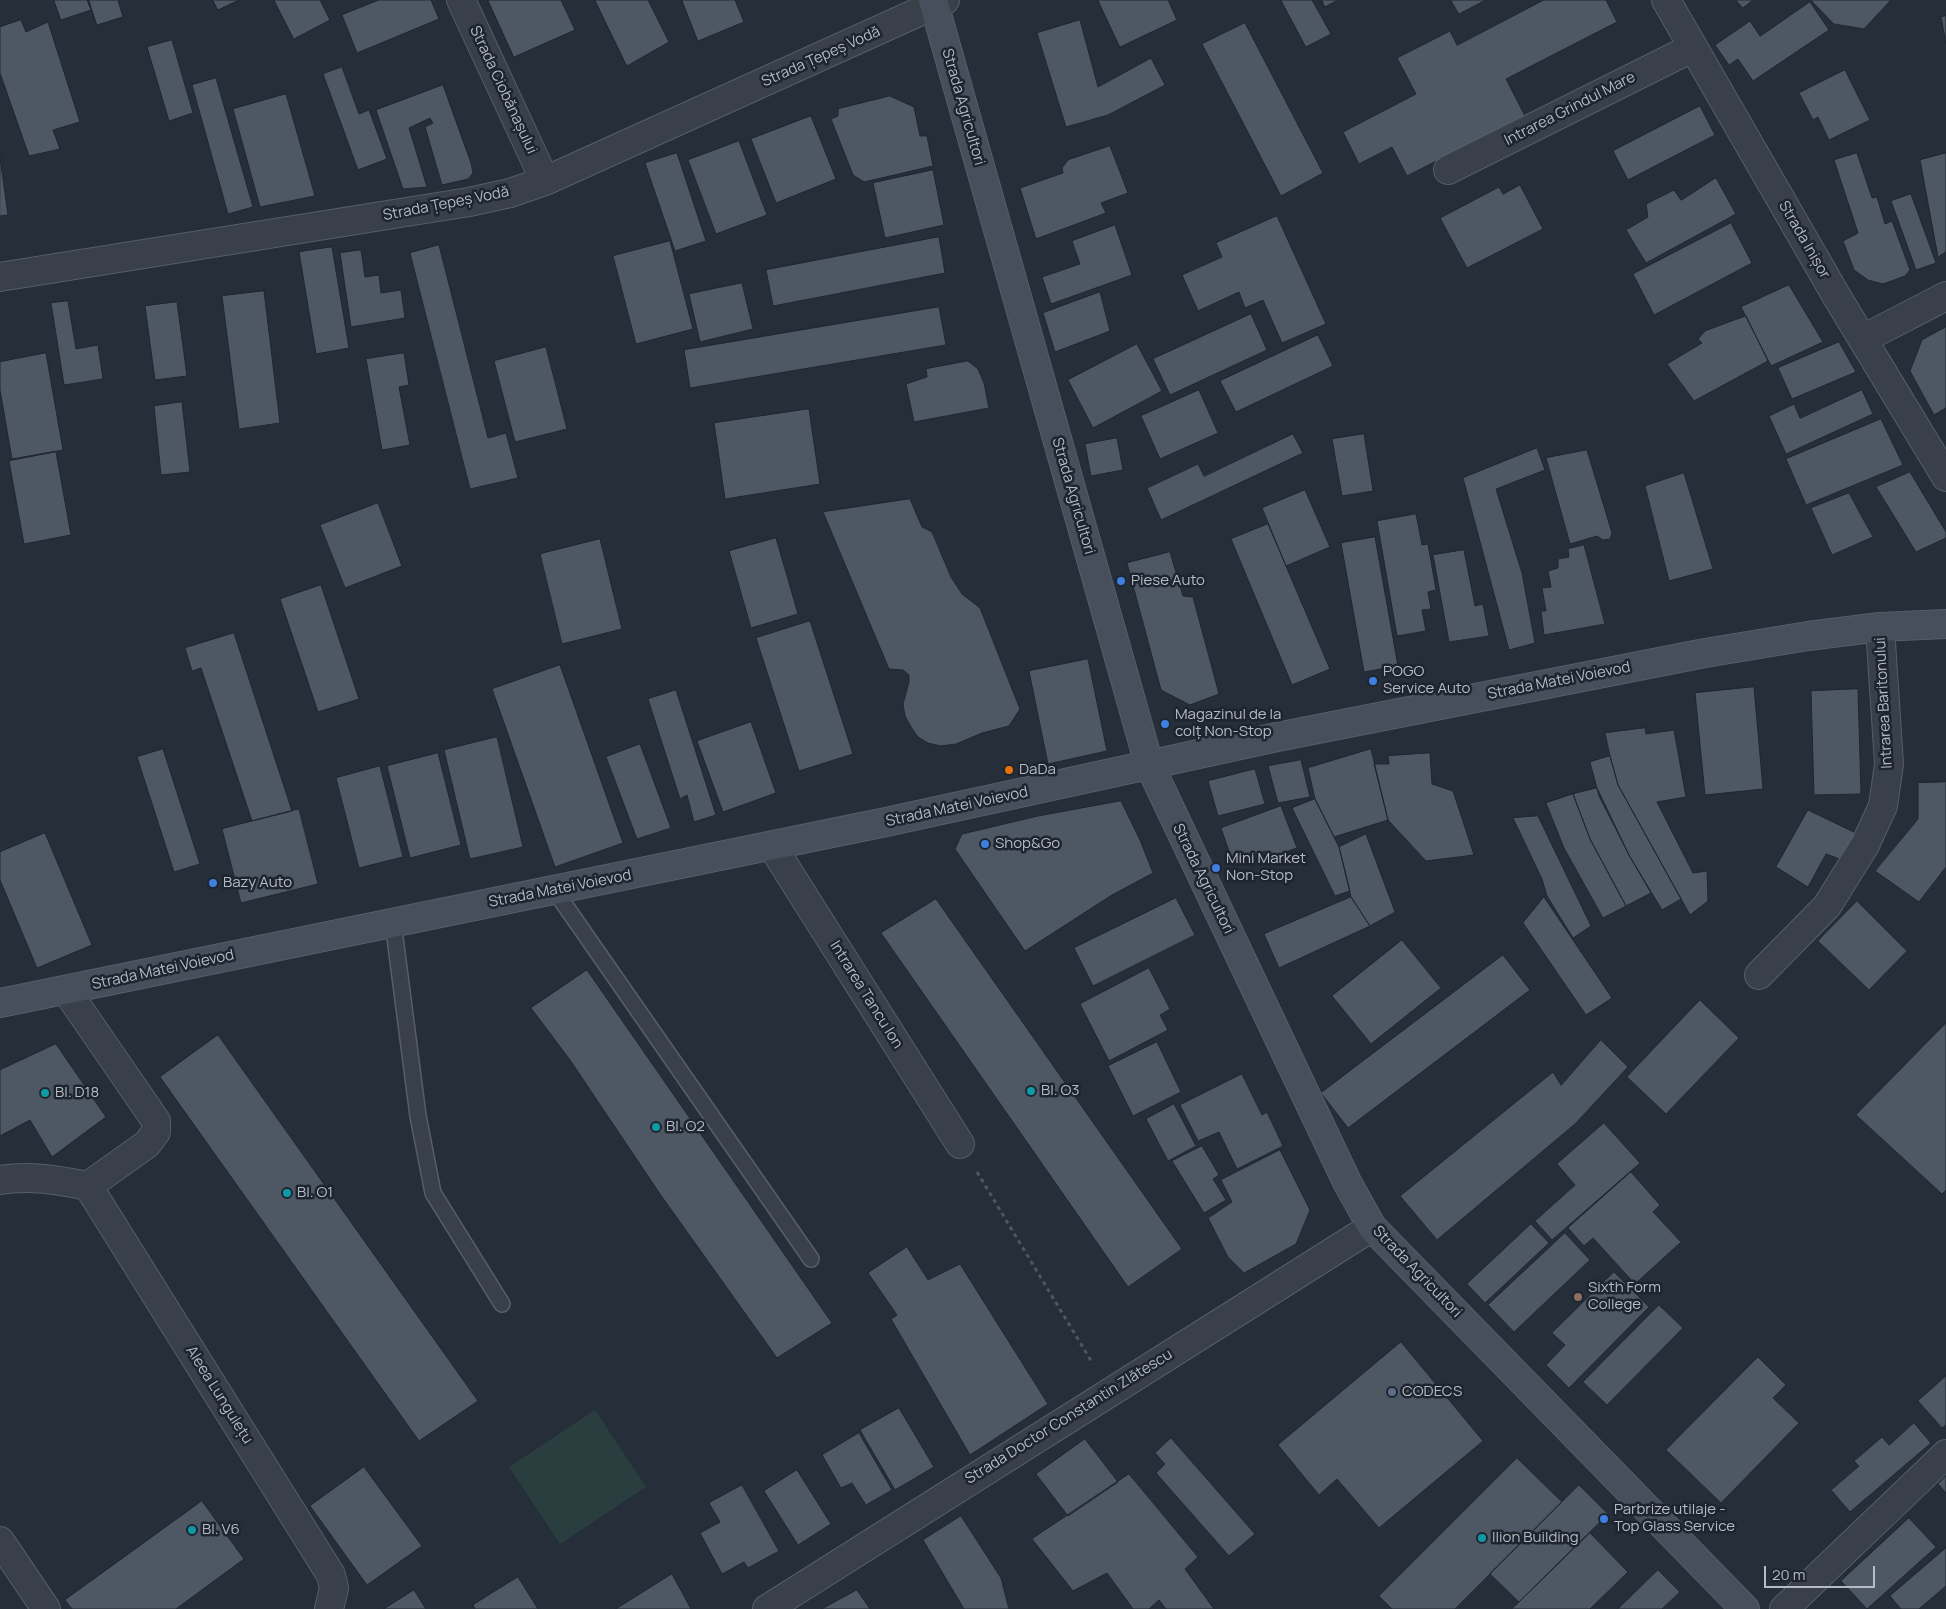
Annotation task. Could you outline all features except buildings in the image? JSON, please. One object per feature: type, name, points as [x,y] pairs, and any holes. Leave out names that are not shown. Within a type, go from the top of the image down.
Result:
[{"type":"street","name":"Strada Ciobănașului","points":[[461,0],[544,181]]},
{"type":"street","name":"Strada Inișor","points":[[1666,0],[1692,48],[1946,477]]},
{"type":"street","name":"Strada Țepeș Vodă","points":[[0,276],[470,202],[510,193],[544,181],[938,2]]},
{"type":"street","name":"Strada Agricultori","points":[[938,2],[1149,764],[1339,1164],[1372,1227],[1745,1609]]},
{"type":"street","name":"Intrarea Grindul Mare","points":[[1448,170],[1692,48]]},
{"type":"street","points":[[1863,339],[1946,296]]},
{"type":"street","name":"Strada Matei Voievod","points":[[0,1003],[772,846],[1277,737],[1705,653],[1880,627],[1946,624]]},
{"type":"street","name":"Intrarea Baritonului","points":[[1759,975],[1828,906],[1865,845],[1883,806],[1889,764],[1880,627]]},
{"type":"street","name":"Intrarea Tancu Ion","points":[[772,846],[960,1144]]},
{"type":"street","points":[[0,1180],[15,1177],[44,1178],[88,1186],[148,1144],[156,1132],[156,1120],[66,990]]},
{"type":"street","name":"Aleea Lungulețu","points":[[88,1186],[331,1575],[334,1588],[330,1609]]},
{"type":"street","name":"Strada Doctor Constantin Zlătescu","points":[[767,1609],[1372,1227]]},
{"type":"street","points":[[1784,1609],[1946,1454]]},
{"type":"street","points":[[0,1541],[46,1609]]},
{"type":"lane","points":[[555,891],[811,1259]]},
{"type":"lane","points":[[393,922],[418,1116],[433,1193],[502,1304]]},
{"type":"path","points":[[960,1144],[1110,1392]]},
{"type":"shaded area","points":[[595,1410],[646,1487],[560,1544],[509,1467]]},
{"type":"place","name":"Piese Auto","points":[[1121,581]]},
{"type":"place","name":"POGO Service Auto","points":[[1373,681]]},
{"type":"place","name":"Magazinul de la colț Non-Stop","points":[[1165,724]]},
{"type":"place","name":"DaDa","points":[[1009,770]]},
{"type":"place","name":"Shop&Go","points":[[985,844]]},
{"type":"place","name":"Mini Market Non-Stop","points":[[1216,868]]},
{"type":"place","name":"Bazy Auto","points":[[213,883]]},
{"type":"place","name":"Bl. O3","points":[[1031,1091]]},
{"type":"place","name":"Bl. D18","points":[[45,1093]]},
{"type":"place","name":"Bl. O2","points":[[656,1127]]},
{"type":"place","name":"Bl. O1","points":[[287,1193]]},
{"type":"place","name":"Sixth Form College","points":[[1578,1297]]},
{"type":"place","name":"CODECS","points":[[1392,1392]]},
{"type":"place","name":"Parbrize utilaje - Top Glass Service","points":[[1604,1519]]},
{"type":"place","name":"Bl. V6","points":[[192,1530]]},
{"type":"place","name":"Ilion Building","points":[[1482,1538]]}]
